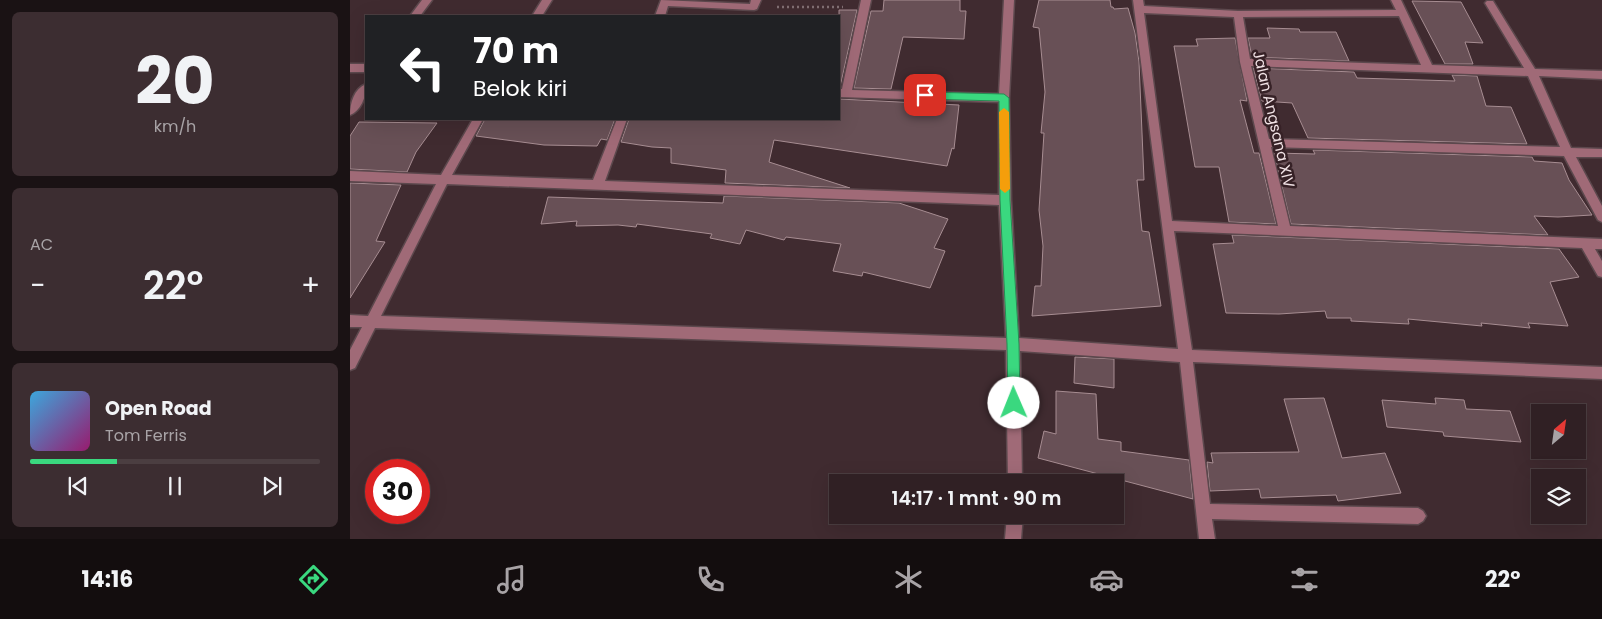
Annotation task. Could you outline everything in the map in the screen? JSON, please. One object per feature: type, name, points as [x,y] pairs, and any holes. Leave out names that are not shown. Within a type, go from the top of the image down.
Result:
[{"type":"street","points":[[417,15],[427,0]]},
{"type":"street","points":[[538,15],[546,0]]},
{"type":"street","points":[[1009,0],[1004,98],[1005,200],[1013,344],[1015,474]]},
{"type":"street","points":[[1396,0],[1429,70]]},
{"type":"street","points":[[660,15],[666,2],[755,3]]},
{"type":"street","points":[[865,3],[842,93],[1004,98]]},
{"type":"street","points":[[1207,539],[1186,356],[1167,226],[1139,4],[1238,14],[1402,13]]},
{"type":"street","points":[[1490,4],[1532,73],[1567,152],[1602,217]]},
{"type":"street","name":"Jalan Angsana XIV","points":[[1238,14],[1245,62],[1284,230]]},
{"type":"street","points":[[1245,62],[1602,75]]},
{"type":"street","points":[[350,68],[365,68]]},
{"type":"street","points":[[350,111],[365,89]]},
{"type":"street","points":[[350,364],[444,179],[477,120]]},
{"type":"street","points":[[597,186],[622,120]]},
{"type":"street","points":[[1263,143],[1602,153]]},
{"type":"street","points":[[350,176],[1005,200]]},
{"type":"street","points":[[1167,226],[1602,244]]},
{"type":"street","points":[[1585,242],[1602,272]]},
{"type":"street","points":[[350,321],[1013,344],[1186,356],[1602,372]]},
{"type":"street","points":[[1205,511],[1418,516]]},
{"type":"street","points":[[1013,539],[1014,524]]},
{"type":"path","points":[[755,3],[865,3]]},
{"type":"building","points":[[884,0],[960,0],[960,11],[966,11],[964,39],[903,37],[891,89],[854,88],[871,11],[883,11]]},
{"type":"building","points":[[1039,0],[1110,0],[1111,7],[1114,9],[1128,8],[1135,33],[1139,62],[1144,180],[1137,180],[1142,231],[1149,232],[1161,306],[1032,316],[1035,286],[1041,286],[1043,246],[1039,210],[1044,133],[1041,133],[1045,92],[1039,28],[1033,27]]},
{"type":"building","points":[[1412,1],[1461,2],[1483,43],[1465,42],[1473,64],[1445,64]]},
{"type":"building","points":[[839,10],[857,10],[840,87],[840,15]]},
{"type":"building","points":[[1267,28],[1299,29],[1300,32],[1336,32],[1349,61],[1252,57],[1248,38],[1270,38]]},
{"type":"building","points":[[1235,38],[1247,101],[1240,100],[1254,153],[1259,153],[1276,224],[1229,222],[1219,167],[1195,167],[1174,46],[1198,46],[1196,39]]},
{"type":"building","points":[[1253,68],[1354,72],[1357,78],[1455,81],[1452,75],[1477,76],[1486,106],[1511,107],[1527,144],[1308,138],[1292,103],[1262,101]]},
{"type":"building","points":[[840,99],[959,105],[954,149],[952,148],[947,166],[774,140],[769,162],[850,188],[725,183],[726,170],[671,163],[671,148],[621,142],[629,120],[840,120]]},
{"type":"building","points":[[484,120],[615,120],[607,140],[601,139],[597,146],[544,145],[476,136]]},
{"type":"building","points":[[359,122],[437,123],[416,152],[407,172],[350,169],[350,136]]},
{"type":"building","points":[[1313,150],[1532,157],[1534,161],[1562,163],[1569,180],[1592,215],[1534,216],[1548,235],[1291,224],[1274,153],[1315,154]]},
{"type":"building","points":[[350,183],[401,185],[376,241],[385,242],[350,298]]},
{"type":"building","points":[[724,196],[899,203],[948,219],[934,248],[945,251],[930,288],[863,272],[862,276],[833,271],[841,244],[786,237],[784,240],[746,230],[740,244],[710,238],[712,234],[637,224],[636,227],[618,225],[576,226],[577,221],[541,224],[548,197],[723,203]]},
{"type":"building","points":[[1232,235],[1559,249],[1579,277],[1550,282],[1568,326],[1528,323],[1530,328],[1481,323],[1482,326],[1408,319],[1409,324],[1351,321],[1351,318],[1327,318],[1325,311],[1279,314],[1226,313],[1213,244],[1234,243]]},
{"type":"building","points":[[1075,357],[1114,359],[1114,388],[1074,383]]},
{"type":"building","points":[[1056,391],[1096,394],[1098,439],[1121,442],[1121,451],[1189,460],[1193,499],[1124,481],[1124,474],[1098,474],[1038,458],[1044,431],[1056,434]]},
{"type":"building","points":[[1324,398],[1342,458],[1385,453],[1401,493],[1338,501],[1336,495],[1261,498],[1259,489],[1210,491],[1207,462],[1213,463],[1211,453],[1299,452],[1284,399]]},
{"type":"building","points":[[1435,398],[1464,400],[1466,409],[1510,411],[1521,442],[1444,436],[1443,432],[1387,427],[1382,400],[1436,404]]},
{"type":"slow traffic","points":[[1004,112],[1005,189]]},
{"type":"route","points":[[925,95],[1004,98],[1005,200],[1013,344],[1014,403]]}]
